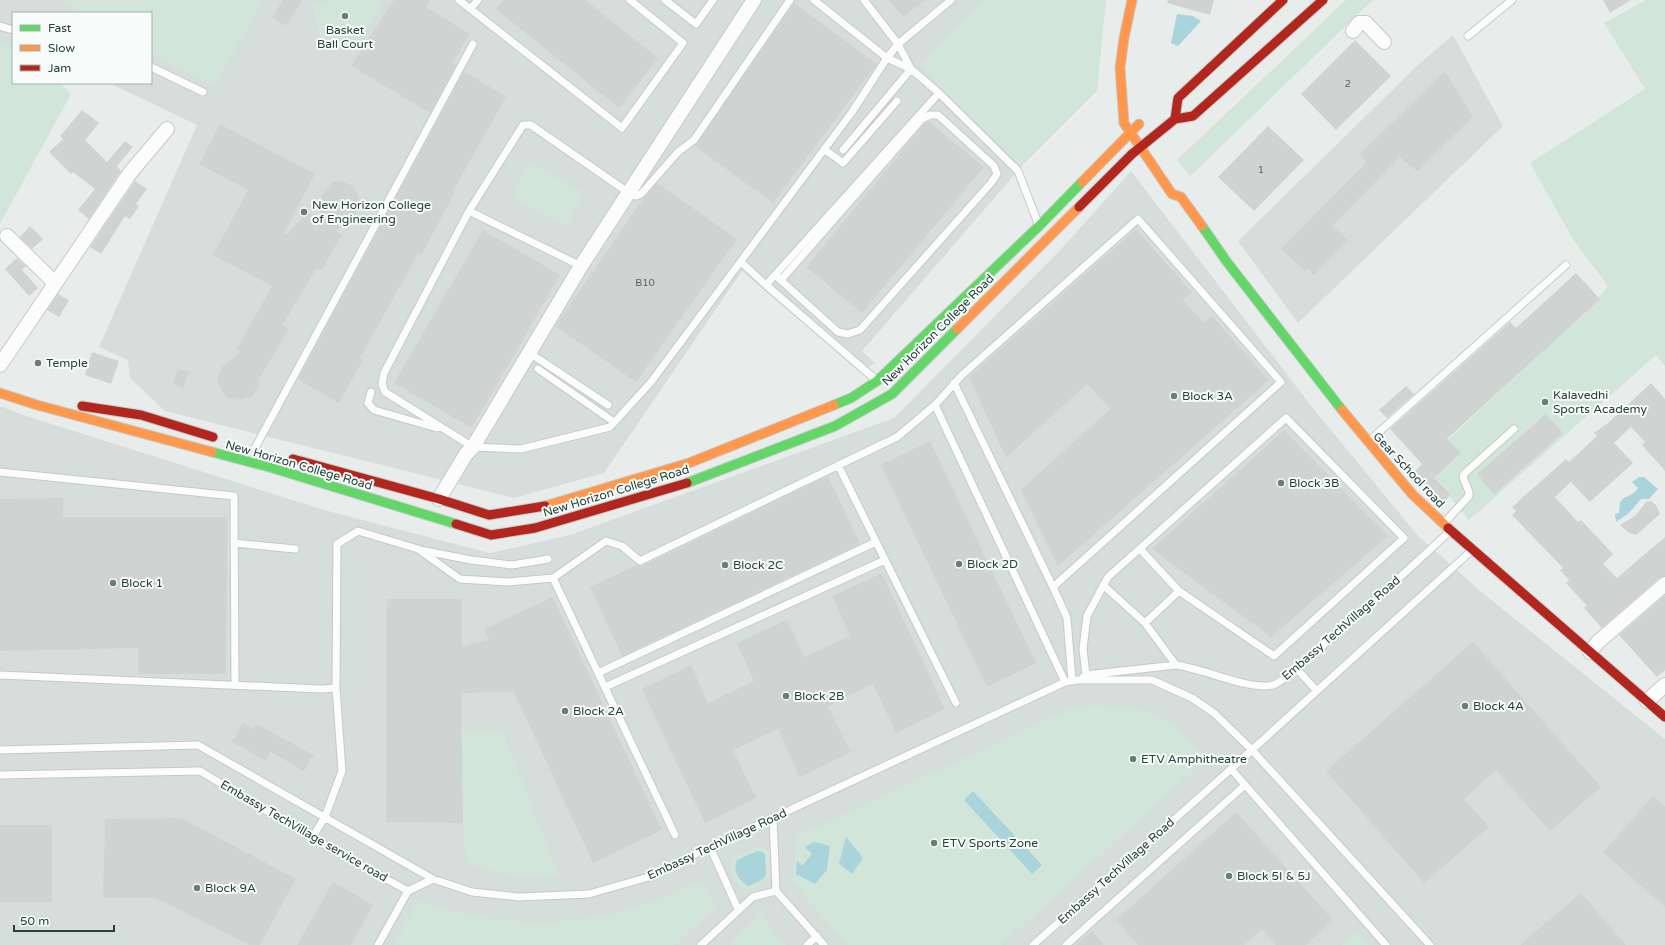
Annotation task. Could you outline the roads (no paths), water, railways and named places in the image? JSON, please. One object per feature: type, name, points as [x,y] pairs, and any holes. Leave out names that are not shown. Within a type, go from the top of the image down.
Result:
[{"type":"main road","name":"Gear School road","points":[[1132,0],[1120,76],[1126,110],[1124,123],[1172,194],[1181,192],[1227,262],[1367,442],[1412,494],[1471,550],[1665,717]]},
{"type":"main road","points":[[1283,0],[1178,98],[1175,118],[1193,116],[1323,0]]},
{"type":"main road","points":[[1126,110],[1133,115],[1150,143]]},
{"type":"main road","name":"New Horizon College Road","points":[[0,393],[113,426],[269,467],[491,534],[535,528],[691,482],[835,426],[885,388],[1140,147],[1150,143],[1175,118]]},
{"type":"main road","name":"New Horizon College Road","points":[[286,457],[439,499],[489,515],[537,508],[689,463],[851,398],[885,388],[1039,226],[1139,124]]},
{"type":"main road","name":"New Horizon College Road","points":[[0,383],[38,396],[72,405],[142,415],[225,440]]},
{"type":"street","points":[[439,499],[466,454],[473,447],[528,352],[581,266],[754,0]]},
{"type":"street","points":[[1353,31],[1359,23],[1366,23],[1384,42]]},
{"type":"street","points":[[0,365],[130,173],[168,129]]},
{"type":"street","points":[[7,236],[55,283]]},
{"type":"street","points":[[1590,652],[1598,642],[1665,584]]},
{"type":"street","points":[[1647,701],[1665,685]]},
{"type":"lane","points":[[459,0],[622,128],[683,43],[630,0]]},
{"type":"lane","points":[[470,9],[478,0]]},
{"type":"lane","points":[[665,0],[696,24],[713,0]]},
{"type":"lane","points":[[790,0],[694,140],[678,152],[642,194],[636,196],[629,193],[531,125],[523,125],[469,211],[384,373],[382,384],[385,392],[473,447],[522,449],[610,427],[651,382],[852,112],[887,58],[898,44],[951,0]]},
{"type":"lane","points":[[814,0],[887,58],[911,69],[938,93],[1018,171],[1039,226]]},
{"type":"lane","points":[[864,0],[898,44],[911,69]]},
{"type":"lane","points":[[1468,36],[1512,0]]},
{"type":"lane","points":[[0,26],[12,30]]},
{"type":"lane","points":[[255,448],[473,44]]},
{"type":"lane","points":[[152,67],[203,92]]},
{"type":"lane","points":[[843,150],[911,69]]},
{"type":"lane","points":[[778,278],[938,93]]},
{"type":"lane","points":[[824,149],[844,163],[897,101]]},
{"type":"lane","points":[[766,285],[778,278],[922,119],[930,115],[938,115],[994,166],[997,174],[991,183],[860,330],[848,334],[838,332],[778,278]]},
{"type":"lane","points":[[469,211],[581,266]]},
{"type":"lane","points":[[418,549],[460,579],[507,582],[553,578],[606,542],[622,546],[640,561],[838,465],[878,448],[898,437],[935,405],[954,383],[1138,219],[1281,382],[1053,587]]},
{"type":"lane","points":[[740,262],[885,388]]},
{"type":"lane","points":[[1367,442],[1566,265]]},
{"type":"lane","points":[[528,352],[608,405]]},
{"type":"lane","points":[[538,369],[614,422]]},
{"type":"lane","points":[[954,383],[1067,618],[1072,681]]},
{"type":"lane","points":[[371,392],[368,403],[374,410],[437,428],[441,427]]},
{"type":"lane","points":[[935,405],[1072,681]]},
{"type":"lane","points":[[1086,675],[1083,649],[1087,616],[1108,577],[1286,418],[1404,538],[1274,656],[1179,591],[1140,549]]},
{"type":"lane","points":[[1444,524],[1468,496],[1469,492],[1463,477],[1465,473],[1514,429]]},
{"type":"lane","points":[[838,465],[956,703]]},
{"type":"lane","points":[[0,472],[234,496],[235,685]]},
{"type":"lane","points":[[312,838],[325,817],[342,771],[336,688],[336,544],[358,531],[418,549],[471,560],[512,565],[548,559]]},
{"type":"lane","name":"Embassy TechVillage Road","points":[[0,750],[198,745],[433,880],[472,892],[520,897],[589,894],[652,876],[710,847],[1086,675],[1176,665],[1189,666],[1252,685],[1274,685],[1296,668],[1450,531]]},
{"type":"lane","points":[[598,673],[876,542]]},
{"type":"lane","points":[[234,544],[295,549]]},
{"type":"lane","name":"Embassy TechVillage Road","points":[[1033,945],[1231,769],[1251,749],[1471,550]]},
{"type":"lane","points":[[605,687],[885,560]]},
{"type":"lane","points":[[553,578],[674,835]]},
{"type":"lane","points":[[1103,585],[1145,623],[1176,665]]},
{"type":"lane","points":[[1145,623],[1179,591]]},
{"type":"lane","points":[[1296,668],[1316,690]]},
{"type":"lane","points":[[0,675],[336,688]]},
{"type":"lane","name":"Embassy TechVillage Road","points":[[1072,681],[1152,680],[1192,698],[1214,713],[1251,749]]},
{"type":"lane","points":[[1251,749],[1430,945]]},
{"type":"lane","points":[[1231,769],[1386,945]]},
{"type":"lane","name":"Embassy TechVillage service road","points":[[0,775],[200,771],[312,838],[408,891]]},
{"type":"lane","points":[[1066,945],[1245,785]]},
{"type":"lane","points":[[773,818],[776,891],[824,945]]},
{"type":"lane","points":[[710,847],[738,909]]},
{"type":"lane","points":[[378,945],[408,891],[433,880]]},
{"type":"lane","points":[[702,945],[753,896],[776,891]]},
{"type":"lane","points":[[807,945],[817,936]]},
{"type":"water","points":[[1177,14],[1193,16],[1201,21],[1178,46],[1171,43]]},
{"type":"water","points":[[1639,477],[1644,477],[1658,489],[1649,499],[1641,499],[1629,513],[1616,522],[1615,514],[1619,513],[1620,502],[1638,488],[1632,482]]},
{"type":"water","points":[[973,791],[1042,865],[1032,874],[964,800]]},
{"type":"water","points":[[846,837],[863,858],[852,874],[839,863]]},
{"type":"water","points":[[814,842],[830,846],[827,870],[815,884],[796,874],[797,861],[802,866],[812,854],[805,847]]},
{"type":"water","points":[[757,851],[763,852],[765,855],[765,876],[760,881],[748,886],[737,875],[735,868],[737,860]]},
{"type":"place","name":"Basket Ball Court","points":[[345,16]]},
{"type":"place","name":"New Horizon College of Engineering","points":[[304,212]]},
{"type":"place","name":"Temple","points":[[38,363]]},
{"type":"place","name":"Block 3A","points":[[1174,396]]},
{"type":"place","name":"Kalavedhi Sports Academy","points":[[1545,402]]},
{"type":"place","name":"Block 3B","points":[[1281,483]]},
{"type":"place","name":"Block 2D","points":[[959,564]]},
{"type":"place","name":"Block 2C","points":[[725,565]]},
{"type":"place","name":"Block 1","points":[[113,583]]},
{"type":"place","name":"Block 2B","points":[[786,696]]},
{"type":"place","name":"Block 4A","points":[[1465,706]]},
{"type":"place","name":"Block 2A","points":[[565,711]]},
{"type":"place","name":"ETV Amphitheatre","points":[[1133,759]]},
{"type":"place","name":"ETV Sports Zone","points":[[934,843]]},
{"type":"place","name":"Block 5I & 5J","points":[[1229,876]]},
{"type":"place","name":"Block 9A","points":[[197,888]]}]
